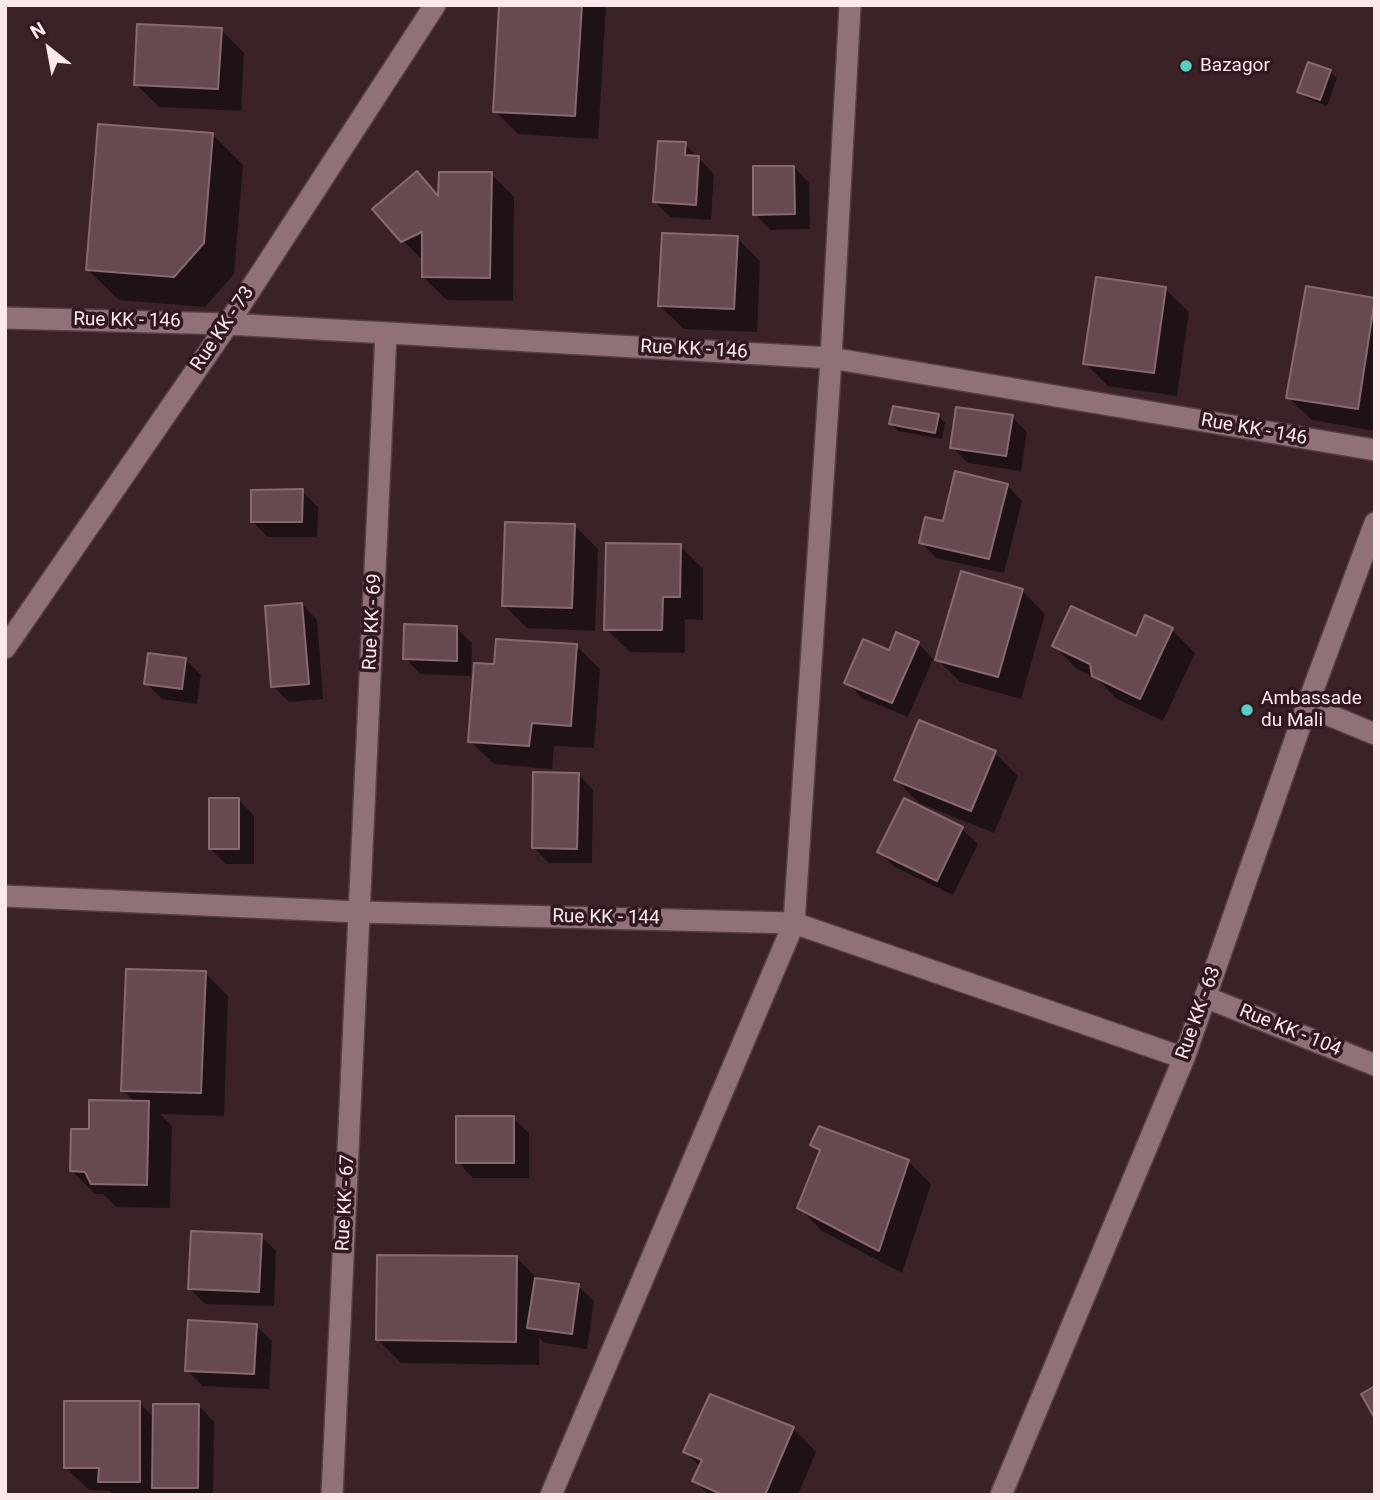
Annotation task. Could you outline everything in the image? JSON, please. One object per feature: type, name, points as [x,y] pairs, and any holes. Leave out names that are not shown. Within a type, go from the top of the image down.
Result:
[{"type":"street","name":"Rue KK - 73","points":[[5,648],[228,324],[435,5]]},
{"type":"street","points":[[551,1495],[794,923],[831,358],[849,5]]},
{"type":"street","name":"Rue KK - 146","points":[[5,318],[228,324],[831,358],[1375,450]]},
{"type":"street","name":"Rue KK - 69","points":[[360,912],[386,333]]},
{"type":"street","name":"Rue KK - 63","points":[[1001,1495],[1184,1058],[1307,706],[1375,523]]},
{"type":"street","points":[[1307,706],[1375,734]]},
{"type":"street","name":"Rue KK - 144","points":[[5,896],[360,912],[794,923],[1184,1058]]},
{"type":"street","name":"Rue KK - 67","points":[[332,1495],[360,912]]},
{"type":"street","name":"Rue KK - 104","points":[[1205,996],[1375,1065]]},
{"type":"building","points":[[499,5],[582,5],[575,116],[493,112]]},
{"type":"building","points":[[137,24],[222,28],[218,89],[134,85]]},
{"type":"building","points":[[1308,62],[1331,70],[1320,100],[1297,92]]},
{"type":"building","points":[[98,124],[213,133],[204,243],[174,277],[86,270]]},
{"type":"building","points":[[658,141],[686,142],[685,155],[699,156],[696,205],[653,202]]},
{"type":"building","points":[[753,166],[794,166],[795,214],[753,215]]},
{"type":"building","points":[[417,171],[438,196],[439,172],[492,172],[490,278],[422,277],[422,232],[401,242],[372,209]]},
{"type":"building","points":[[662,233],[738,236],[734,309],[658,306]]},
{"type":"building","points":[[1096,277],[1166,287],[1154,373],[1083,364]]},
{"type":"building","points":[[1306,286],[1375,298],[1358,409],[1286,398]]},
{"type":"building","points":[[893,406],[939,414],[935,433],[889,424]]},
{"type":"building","points":[[956,407],[1013,415],[1006,456],[950,448]]},
{"type":"building","points":[[955,471],[1008,484],[989,559],[919,543],[925,517],[943,521]]},
{"type":"building","points":[[303,489],[302,522],[251,522],[251,490]]},
{"type":"building","points":[[505,522],[575,524],[572,608],[502,606]]},
{"type":"building","points":[[606,543],[681,544],[680,597],[663,597],[662,630],[604,630]]},
{"type":"building","points":[[961,571],[1023,589],[998,677],[935,660]]},
{"type":"building","points":[[302,603],[309,684],[271,687],[265,606]]},
{"type":"building","points":[[1071,606],[1136,636],[1145,615],[1173,628],[1140,699],[1092,676],[1090,664],[1052,646]]},
{"type":"building","points":[[404,624],[457,626],[457,661],[403,659]]},
{"type":"building","points":[[896,632],[919,642],[892,703],[844,683],[863,639],[889,650]]},
{"type":"building","points":[[496,639],[577,644],[571,726],[532,723],[529,746],[468,742],[474,663],[494,664]]},
{"type":"building","points":[[148,653],[186,658],[182,689],[144,684]]},
{"type":"building","points":[[919,720],[996,751],[971,811],[894,780]]},
{"type":"building","points":[[533,772],[579,773],[577,849],[532,848]]},
{"type":"building","points":[[209,798],[239,798],[239,849],[209,849]]},
{"type":"building","points":[[904,798],[963,827],[937,881],[877,852]]},
{"type":"building","points":[[126,969],[206,971],[201,1093],[121,1091]]},
{"type":"building","points":[[89,1100],[149,1101],[147,1185],[91,1184],[85,1172],[70,1171],[71,1129],[89,1129]]},
{"type":"building","points":[[456,1116],[514,1116],[514,1163],[456,1163]]},
{"type":"building","points":[[819,1126],[909,1160],[879,1251],[797,1208],[820,1150],[810,1145]]},
{"type":"building","points":[[191,1231],[262,1234],[259,1292],[188,1289]]},
{"type":"building","points":[[377,1255],[517,1256],[516,1342],[376,1340]]},
{"type":"building","points":[[535,1278],[579,1284],[572,1334],[527,1328]]},
{"type":"building","points":[[188,1320],[257,1324],[254,1374],[185,1371]]},
{"type":"building","points":[[1375,1386],[1375,1419],[1361,1394]]},
{"type":"building","points":[[710,1394],[794,1427],[765,1495],[723,1495],[692,1481],[702,1460],[683,1452]]},
{"type":"building","points":[[64,1401],[140,1401],[140,1482],[98,1482],[99,1468],[64,1468]]},
{"type":"building","points":[[153,1404],[199,1404],[198,1488],[152,1488]]},
{"type":"place","name":"Bazagor","points":[[1186,66]]},
{"type":"place","name":"Ambassade du Mali","points":[[1247,710]]}]
